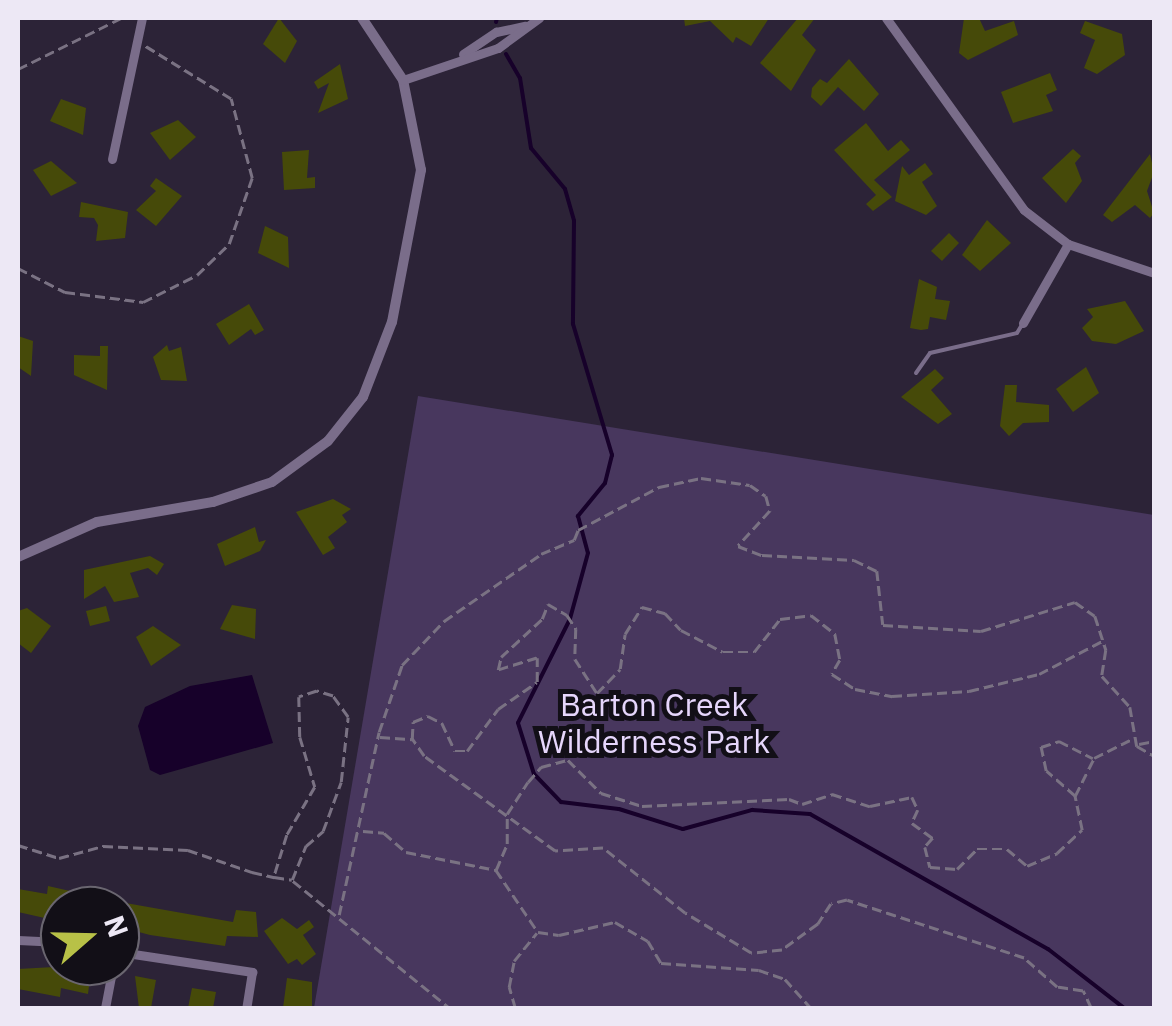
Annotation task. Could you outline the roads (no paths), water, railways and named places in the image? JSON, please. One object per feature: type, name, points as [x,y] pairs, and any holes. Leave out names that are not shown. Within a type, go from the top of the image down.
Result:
[{"type":"street","points":[[112,159],[142,18]]},
{"type":"street","points":[[18,557],[97,522],[252,491],[295,468],[339,431],[382,358],[417,201],[419,146],[403,80],[362,18]]},
{"type":"street","points":[[403,80],[461,56],[496,32],[528,26],[539,18]]},
{"type":"street","points":[[886,18],[997,180],[1068,244],[1154,273]]},
{"type":"street","points":[[1023,323],[1068,244]]},
{"type":"street","points":[[140,955],[252,972],[246,1008]]},
{"type":"lane","points":[[916,372],[930,353],[1017,332],[1023,323]]},
{"type":"waterway","points":[[496,22],[497,18]]},
{"type":"waterway","points":[[506,54],[520,78],[531,148],[565,189],[574,221],[573,324],[612,455],[605,483],[578,516],[588,553],[570,619],[518,723],[534,774],[561,802],[619,809],[683,829],[752,810],[810,814],[1048,949],[1124,1008]]},
{"type":"park label","name":"Barton Creek Wilderness Park","points":[[654,724]]}]
